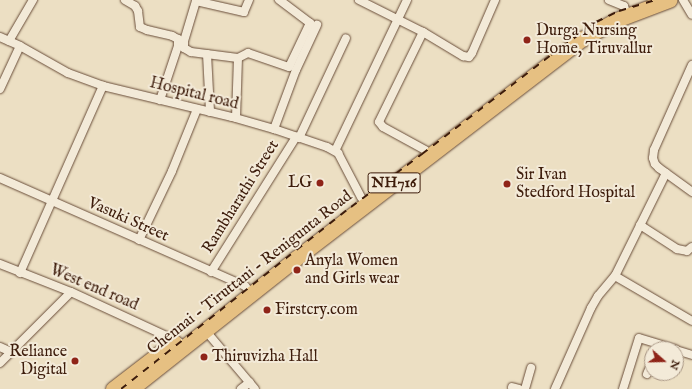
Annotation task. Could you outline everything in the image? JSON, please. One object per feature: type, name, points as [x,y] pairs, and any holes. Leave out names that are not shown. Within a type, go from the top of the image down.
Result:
[{"type":"highway","name":"Chennai - Tiruttani - Renigunta Road","points":[[113,389],[180,344],[205,330],[248,290],[582,39],[616,20],[626,11],[645,0]]},
{"type":"highway","name":"Chennai - Tiruttani - Renigunta Road","points":[[131,389],[180,344],[361,197],[574,36],[598,19],[669,0]]},
{"type":"street","points":[[9,41],[33,0]]},
{"type":"street","points":[[125,0],[134,6],[138,11],[139,24],[142,28],[178,39],[178,46],[160,100]]},
{"type":"street","points":[[249,0],[244,12],[196,1],[184,41],[184,48],[191,52],[238,58],[248,53],[289,67],[310,23],[279,0]]},
{"type":"street","points":[[359,0],[423,32],[464,56],[469,57],[472,54],[495,0]]},
{"type":"street","points":[[361,197],[343,161],[338,153],[334,151],[407,0]]},
{"type":"street","points":[[609,0],[626,11]]},
{"type":"street","points":[[683,0],[692,15]]},
{"type":"street","points":[[274,129],[296,70],[317,25]]},
{"type":"street","points":[[423,32],[379,122],[383,127],[425,150]]},
{"type":"street","name":"Hospital road","points":[[0,37],[20,46],[68,73],[103,86],[236,118],[274,129],[334,151]]},
{"type":"street","name":"Rambharathi Street","points":[[211,272],[297,137],[346,38]]},
{"type":"street","points":[[0,89],[20,46]]},
{"type":"street","points":[[207,54],[210,112]]},
{"type":"street","points":[[236,118],[238,58]]},
{"type":"street","points":[[692,65],[654,150],[653,158],[655,164],[692,192]]},
{"type":"street","points":[[20,273],[53,202],[103,86]]},
{"type":"street","points":[[139,240],[172,171],[196,109]]},
{"type":"street","points":[[555,389],[591,308],[598,296],[615,276],[666,173]]},
{"type":"street","name":"Vasuki Street","points":[[0,178],[248,290]]},
{"type":"street","points":[[640,225],[677,249],[687,251],[692,247]]},
{"type":"street","name":"West end road","points":[[0,264],[71,292],[180,344]]},
{"type":"street","points":[[615,276],[692,321]]},
{"type":"street","points":[[0,363],[71,292]]},
{"type":"street","points":[[205,330],[253,385],[241,389]]},
{"type":"street","points":[[623,389],[639,338],[646,341]]},
{"type":"street","points":[[0,347],[11,352]]},
{"type":"street","points":[[525,389],[531,368]]},
{"type":"railway","points":[[121,389],[351,207],[596,22],[619,11],[654,0]]},
{"type":"place","name":"Durga Nursing Home, Tiruvallur","points":[[527,40]]},
{"type":"place","name":"LG","points":[[320,183]]},
{"type":"place","name":"Sir Ivan Stedford Hospital","points":[[507,184]]},
{"type":"place","name":"Anyla Women and Girls wear","points":[[297,270]]},
{"type":"place","name":"Firstcry.com","points":[[267,310]]},
{"type":"place","name":"Thiruvizha Hall","points":[[204,357]]},
{"type":"place","name":"Reliance Digital","points":[[75,361]]}]
